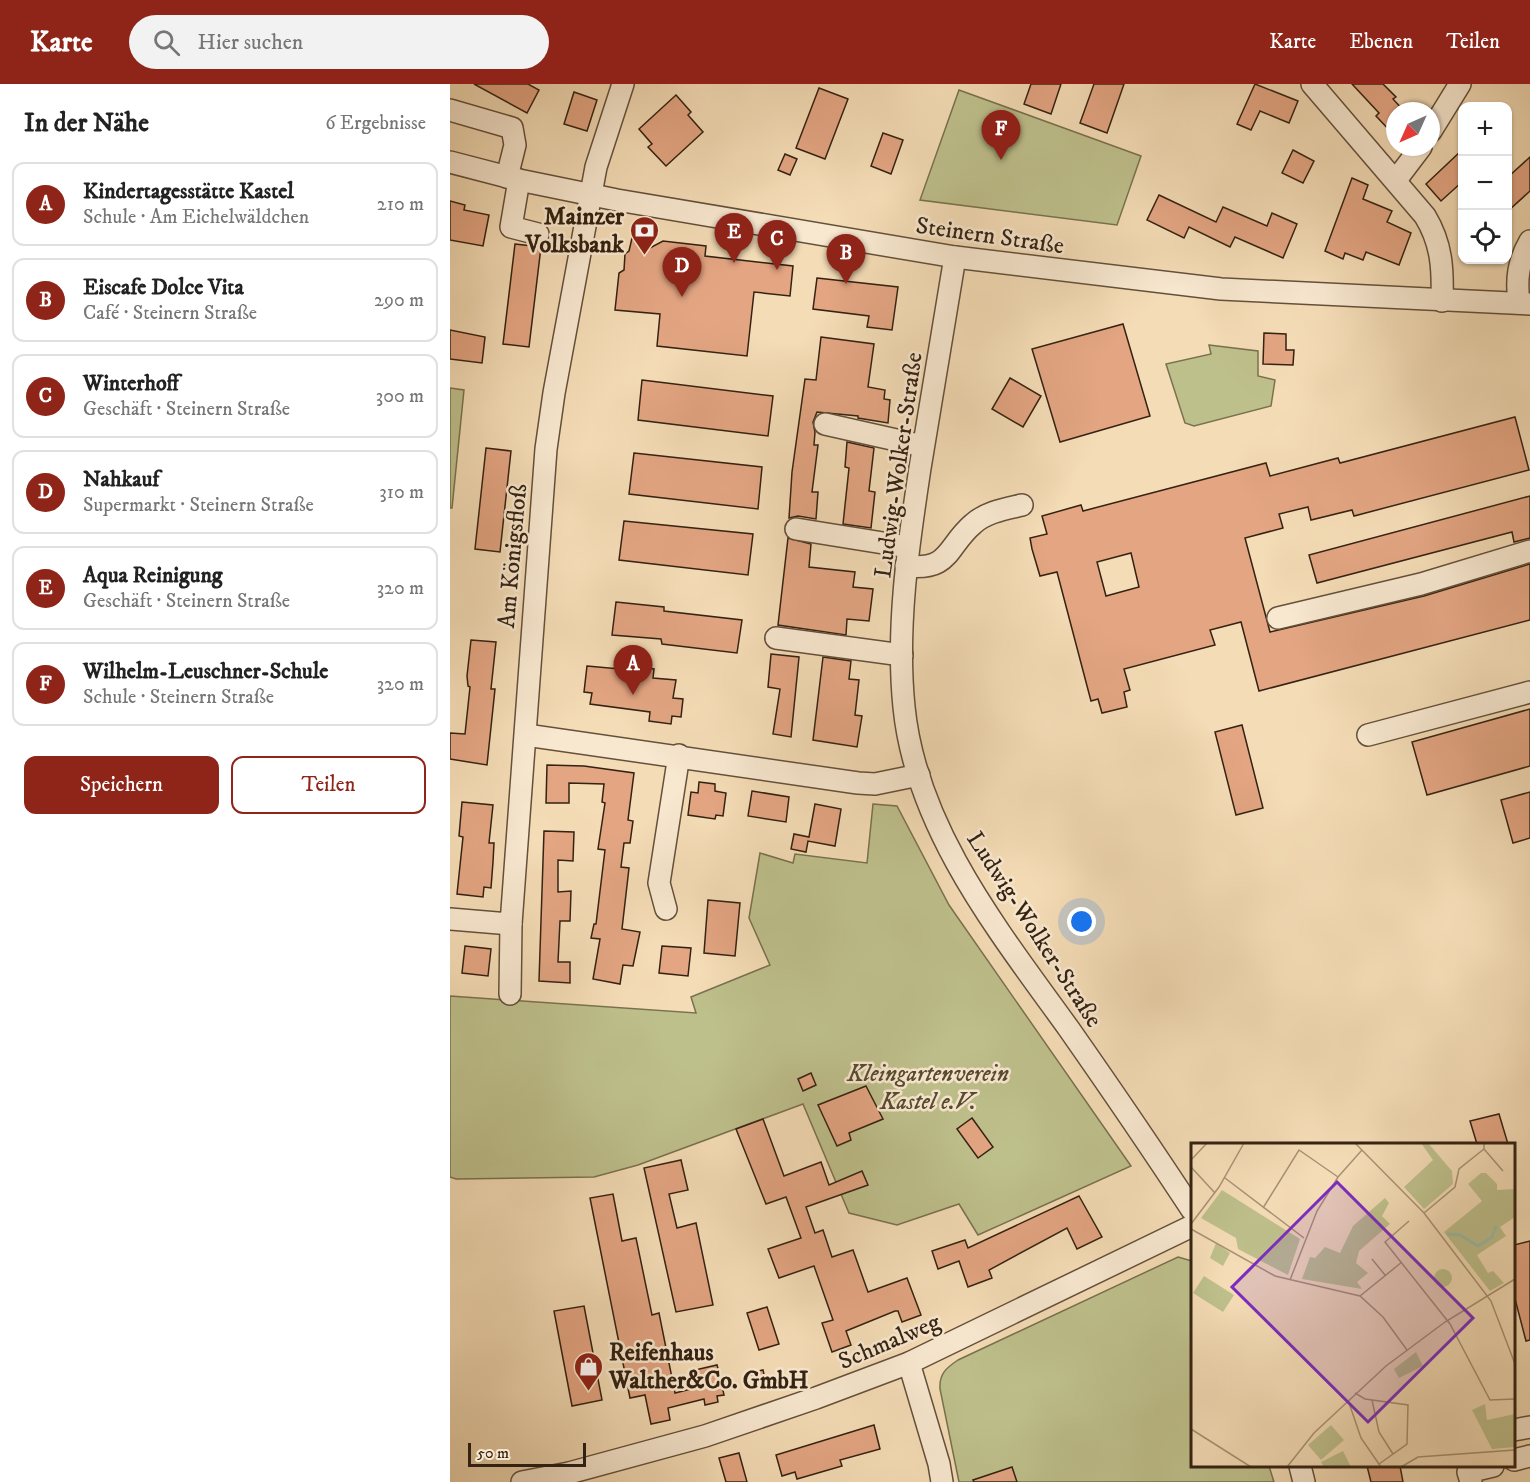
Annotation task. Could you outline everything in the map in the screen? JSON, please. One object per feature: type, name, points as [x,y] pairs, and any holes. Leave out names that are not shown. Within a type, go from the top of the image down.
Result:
[{"type":"street","name":"Am Königsfloß","points":[[510,994],[511,924],[526,735],[531,622],[546,449],[596,167],[623,84]]},
{"type":"street","points":[[1312,84],[1425,216],[1438,241],[1443,269],[1442,301]]},
{"type":"street","points":[[1440,112],[1452,87]]},
{"type":"street","points":[[450,110],[512,128],[515,145],[511,227],[538,234]]},
{"type":"street","points":[[1396,180],[1414,156]]},
{"type":"street","name":"Steinern Straße","points":[[450,162],[513,179],[591,194],[955,257],[1210,288],[1525,304]]},
{"type":"street","points":[[1525,304],[1517,282],[1520,258],[1530,241]]},
{"type":"street","name":"Ludwig-Wolker-Straße","points":[[955,257],[907,557],[902,655],[904,708],[919,775],[939,826],[966,880],[1191,1209]]},
{"type":"street","points":[[825,424],[923,446]]},
{"type":"street","points":[[796,529],[907,557],[923,568],[936,565],[944,559],[972,524],[981,518],[1022,505]]},
{"type":"street","points":[[1278,618],[1421,584],[1530,551]]},
{"type":"street","points":[[776,638],[902,655]]},
{"type":"street","points":[[1368,735],[1530,692]]},
{"type":"street","points":[[526,735],[679,755],[858,783],[875,784],[919,775]]},
{"type":"street","points":[[666,909],[659,883],[679,755]]},
{"type":"street","points":[[450,919],[511,924]]},
{"type":"street","name":"Schmalweg","points":[[522,1482],[569,1473],[705,1436],[810,1401],[909,1363],[1191,1226]]},
{"type":"street","points":[[909,1363],[939,1464],[942,1482]]},
{"type":"street","points":[[1515,1430],[1530,1427]]},
{"type":"street","points":[[1515,1460],[1530,1456]]},
{"type":"street","points":[[1300,1467],[1304,1482]]},
{"type":"street","points":[[1471,1482],[1468,1472],[1489,1467]]},
{"type":"green space","points":[[959,90],[1141,156],[1117,225],[920,200]]},
{"type":"green space","points":[[1209,345],[1258,351],[1258,376],[1275,380],[1271,406],[1194,426],[1185,423],[1166,364],[1211,354]]},
{"type":"green space","points":[[450,388],[464,390],[452,508],[450,508]]},
{"type":"green space","name":"Kleingartenverein Kastel e.V.","points":[[873,804],[897,806],[949,905],[1131,1166],[978,1235],[959,1204],[897,1225],[849,1213],[803,1104],[638,1165],[594,1177],[456,1179],[450,1177],[450,996],[696,1013],[691,997],[770,965],[749,918],[760,853],[793,863],[795,854],[867,863]]},
{"type":"green space","points":[[1178,1257],[1191,1261],[1191,1467],[1269,1467],[1274,1482],[959,1482],[940,1389],[942,1375],[958,1360]]},
{"type":"building","points":[[474,84],[528,84],[539,90],[527,113]]},
{"type":"building","points":[[1031,84],[1061,84],[1051,114],[1024,104]]},
{"type":"building","points":[[1094,84],[1124,84],[1107,133],[1080,123]]},
{"type":"building","points":[[1255,84],[1298,101],[1289,123],[1260,111],[1251,130],[1237,124]]},
{"type":"building","points":[[1352,84],[1383,84],[1396,97],[1393,99],[1396,102],[1386,102],[1386,127],[1376,116],[1379,113]]},
{"type":"building","points":[[819,88],[848,99],[825,159],[796,148]]},
{"type":"building","points":[[574,92],[597,100],[587,131],[564,124]]},
{"type":"building","points":[[676,95],[691,112],[688,115],[703,132],[666,166],[648,147],[652,144],[639,129]]},
{"type":"building","points":[[883,133],[903,140],[891,174],[871,166]]},
{"type":"building","points":[[1293,150],[1314,161],[1303,183],[1282,173]]},
{"type":"building","points":[[785,154],[797,159],[790,175],[778,170]]},
{"type":"building","points":[[1458,154],[1458,186],[1441,201],[1426,184]]},
{"type":"building","points":[[1530,157],[1530,191],[1512,207],[1512,173]]},
{"type":"building","points":[[1352,178],[1368,185],[1363,199],[1392,211],[1387,222],[1411,233],[1399,265],[1366,252],[1363,260],[1345,253],[1343,259],[1325,251]]},
{"type":"building","points":[[1159,195],[1216,222],[1223,207],[1267,226],[1272,213],[1297,224],[1283,258],[1235,237],[1230,247],[1189,227],[1184,238],[1147,220]]},
{"type":"building","points":[[450,201],[465,205],[464,210],[489,215],[483,246],[450,240]]},
{"type":"building","points":[[632,238],[642,246],[648,244],[650,248],[663,241],[706,246],[705,256],[793,266],[790,296],[754,292],[747,356],[657,346],[660,314],[615,310],[619,273],[624,270],[625,254],[629,251]]},
{"type":"building","points":[[515,244],[541,247],[529,347],[503,344]]},
{"type":"building","points":[[817,278],[898,287],[892,330],[867,327],[869,316],[813,309]]},
{"type":"building","points":[[1123,324],[1150,416],[1060,442],[1032,349]]},
{"type":"building","points":[[450,330],[485,337],[482,363],[450,359]]},
{"type":"building","points":[[1264,333],[1286,334],[1286,350],[1294,350],[1293,365],[1263,364]]},
{"type":"building","points":[[821,337],[874,344],[868,387],[885,390],[884,399],[890,400],[888,423],[858,418],[858,416],[817,412],[813,422],[814,445],[818,445],[812,492],[818,492],[816,519],[798,516],[789,518],[792,472],[805,379],[816,380]]},
{"type":"building","points":[[1010,378],[1041,396],[1023,427],[992,409]]},
{"type":"building","points":[[642,380],[773,396],[768,436],[638,420]]},
{"type":"building","points":[[1515,417],[1529,470],[1354,516],[1352,510],[1311,520],[1308,507],[1279,514],[1283,528],[1245,538],[1270,632],[1424,596],[1530,564],[1530,620],[1259,691],[1241,622],[1210,630],[1215,645],[1124,669],[1130,690],[1124,692],[1127,707],[1102,713],[1098,699],[1091,701],[1057,572],[1040,576],[1030,538],[1047,534],[1042,516],[1081,505],[1083,511],[1266,463],[1270,476],[1338,458],[1340,463]],"holes":[[[1131,553],[1139,587],[1106,596],[1097,562]]]},
{"type":"building","points":[[847,442],[874,448],[869,491],[875,492],[871,528],[843,524],[849,468],[845,467]]},
{"type":"building","points":[[486,448],[511,451],[500,552],[475,549]]},
{"type":"building","points":[[634,453],[762,467],[758,509],[629,494]]},
{"type":"building","points":[[1530,496],[1530,538],[1514,542],[1512,532],[1317,583],[1309,555]]},
{"type":"building","points":[[624,521],[753,534],[748,575],[619,560]]},
{"type":"building","points":[[788,538],[811,544],[809,567],[855,572],[853,587],[873,589],[869,621],[847,619],[846,635],[778,625]]},
{"type":"building","points":[[616,602],[664,607],[664,611],[742,620],[737,653],[662,644],[661,639],[612,635]]},
{"type":"building","points":[[471,640],[496,642],[491,689],[495,689],[487,765],[450,759],[450,733],[465,734],[470,687],[467,676]]},
{"type":"building","points":[[771,654],[799,657],[791,737],[773,734],[780,689],[768,687]]},
{"type":"building","points":[[823,657],[851,661],[849,679],[859,680],[855,715],[862,716],[857,747],[813,740]]},
{"type":"building","points":[[587,666],[631,670],[632,666],[654,669],[653,678],[676,680],[673,698],[683,699],[681,717],[672,716],[671,724],[649,721],[650,712],[590,704],[592,693],[584,692]]},
{"type":"building","points":[[1530,709],[1530,766],[1427,795],[1412,742]]},
{"type":"building","points":[[1242,725],[1263,808],[1236,815],[1215,732]]},
{"type":"building","points":[[547,765],[584,766],[634,773],[628,820],[633,821],[630,843],[624,843],[621,867],[629,868],[622,929],[640,932],[633,966],[623,965],[620,984],[593,979],[600,939],[591,938],[594,924],[596,924],[605,850],[598,849],[605,803],[602,802],[604,784],[569,783],[569,803],[546,803]]},
{"type":"building","points":[[699,782],[715,784],[715,791],[726,793],[723,816],[716,815],[715,819],[688,815],[691,792],[698,793]]},
{"type":"building","points":[[752,791],[789,797],[786,822],[748,816]]},
{"type":"building","points":[[1530,792],[1530,838],[1513,843],[1501,800]]},
{"type":"building","points":[[462,802],[493,805],[489,843],[494,843],[491,888],[484,887],[483,897],[457,894],[463,837],[459,836]]},
{"type":"building","points":[[815,804],[841,809],[835,846],[808,841],[806,852],[791,849],[794,834],[809,837]]},
{"type":"building","points":[[544,831],[574,832],[573,861],[558,860],[558,892],[571,891],[570,921],[560,921],[558,962],[570,962],[570,983],[539,981]]},
{"type":"building","points":[[708,900],[740,903],[735,956],[704,953]]},
{"type":"building","points":[[465,946],[491,949],[488,976],[462,973]]},
{"type":"building","points":[[662,946],[691,948],[688,976],[659,973]]},
{"type":"building","points":[[811,1073],[816,1085],[803,1091],[798,1079]]},
{"type":"building","points":[[866,1086],[883,1119],[849,1133],[851,1140],[837,1146],[818,1105]]},
{"type":"building","points":[[1499,1114],[1508,1143],[1477,1143],[1470,1121]]},
{"type":"building","points":[[972,1118],[993,1147],[978,1158],[957,1129]]},
{"type":"building","points":[[763,1119],[784,1176],[821,1162],[829,1185],[862,1171],[868,1185],[806,1207],[815,1233],[823,1230],[832,1257],[853,1250],[868,1292],[907,1278],[921,1315],[902,1322],[898,1311],[895,1311],[846,1331],[851,1345],[832,1352],[822,1323],[833,1320],[814,1266],[779,1278],[768,1249],[801,1238],[786,1197],[766,1204],[736,1129]]},
{"type":"building","points":[[681,1160],[688,1190],[669,1194],[677,1228],[696,1223],[713,1305],[676,1312],[644,1168]]},
{"type":"building","points":[[613,1194],[622,1241],[636,1238],[652,1315],[659,1313],[675,1393],[699,1387],[695,1370],[717,1365],[724,1395],[717,1396],[718,1402],[705,1405],[704,1399],[668,1408],[670,1420],[651,1424],[645,1395],[630,1398],[590,1198]]},
{"type":"building","points":[[1079,1196],[1102,1237],[1077,1249],[1067,1228],[989,1270],[992,1278],[968,1287],[959,1261],[938,1269],[932,1251],[965,1240],[968,1248]]},
{"type":"building","points":[[1530,1241],[1530,1340],[1526,1341],[1515,1299],[1515,1245]]},
{"type":"building","points":[[584,1306],[602,1400],[572,1406],[554,1311]]},
{"type":"building","points":[[767,1307],[779,1344],[759,1350],[747,1313]]},
{"type":"building","points":[[763,1370],[766,1384],[754,1387],[750,1373]]},
{"type":"building","points":[[874,1425],[880,1449],[840,1460],[842,1466],[797,1479],[795,1472],[782,1476],[776,1455]]},
{"type":"building","points":[[739,1453],[747,1482],[726,1482],[719,1458]]},
{"type":"building","points":[[1012,1467],[1017,1482],[974,1482],[973,1480]]},
{"type":"building","points":[[1367,1467],[1400,1467],[1403,1482],[1371,1482]]},
{"type":"place","name":"Wilhelm-Leuschner-Schule","points":[[1001,160]]},
{"type":"place","name":"Mainzer Volksbank","points":[[645,256]]},
{"type":"place","name":"Aqua Reinigung","points":[[734,263]]},
{"type":"place","name":"Winterhoff","points":[[777,270]]},
{"type":"place","name":"Eiscafe Dolce Vita","points":[[846,284]]},
{"type":"place","name":"Nahkauf","points":[[682,297]]},
{"type":"place","name":"Kindertagesstätte Kastel","points":[[633,695]]},
{"type":"place","name":"Reifenhaus Walther&Co. GmbH","points":[[588,1392]]}]
